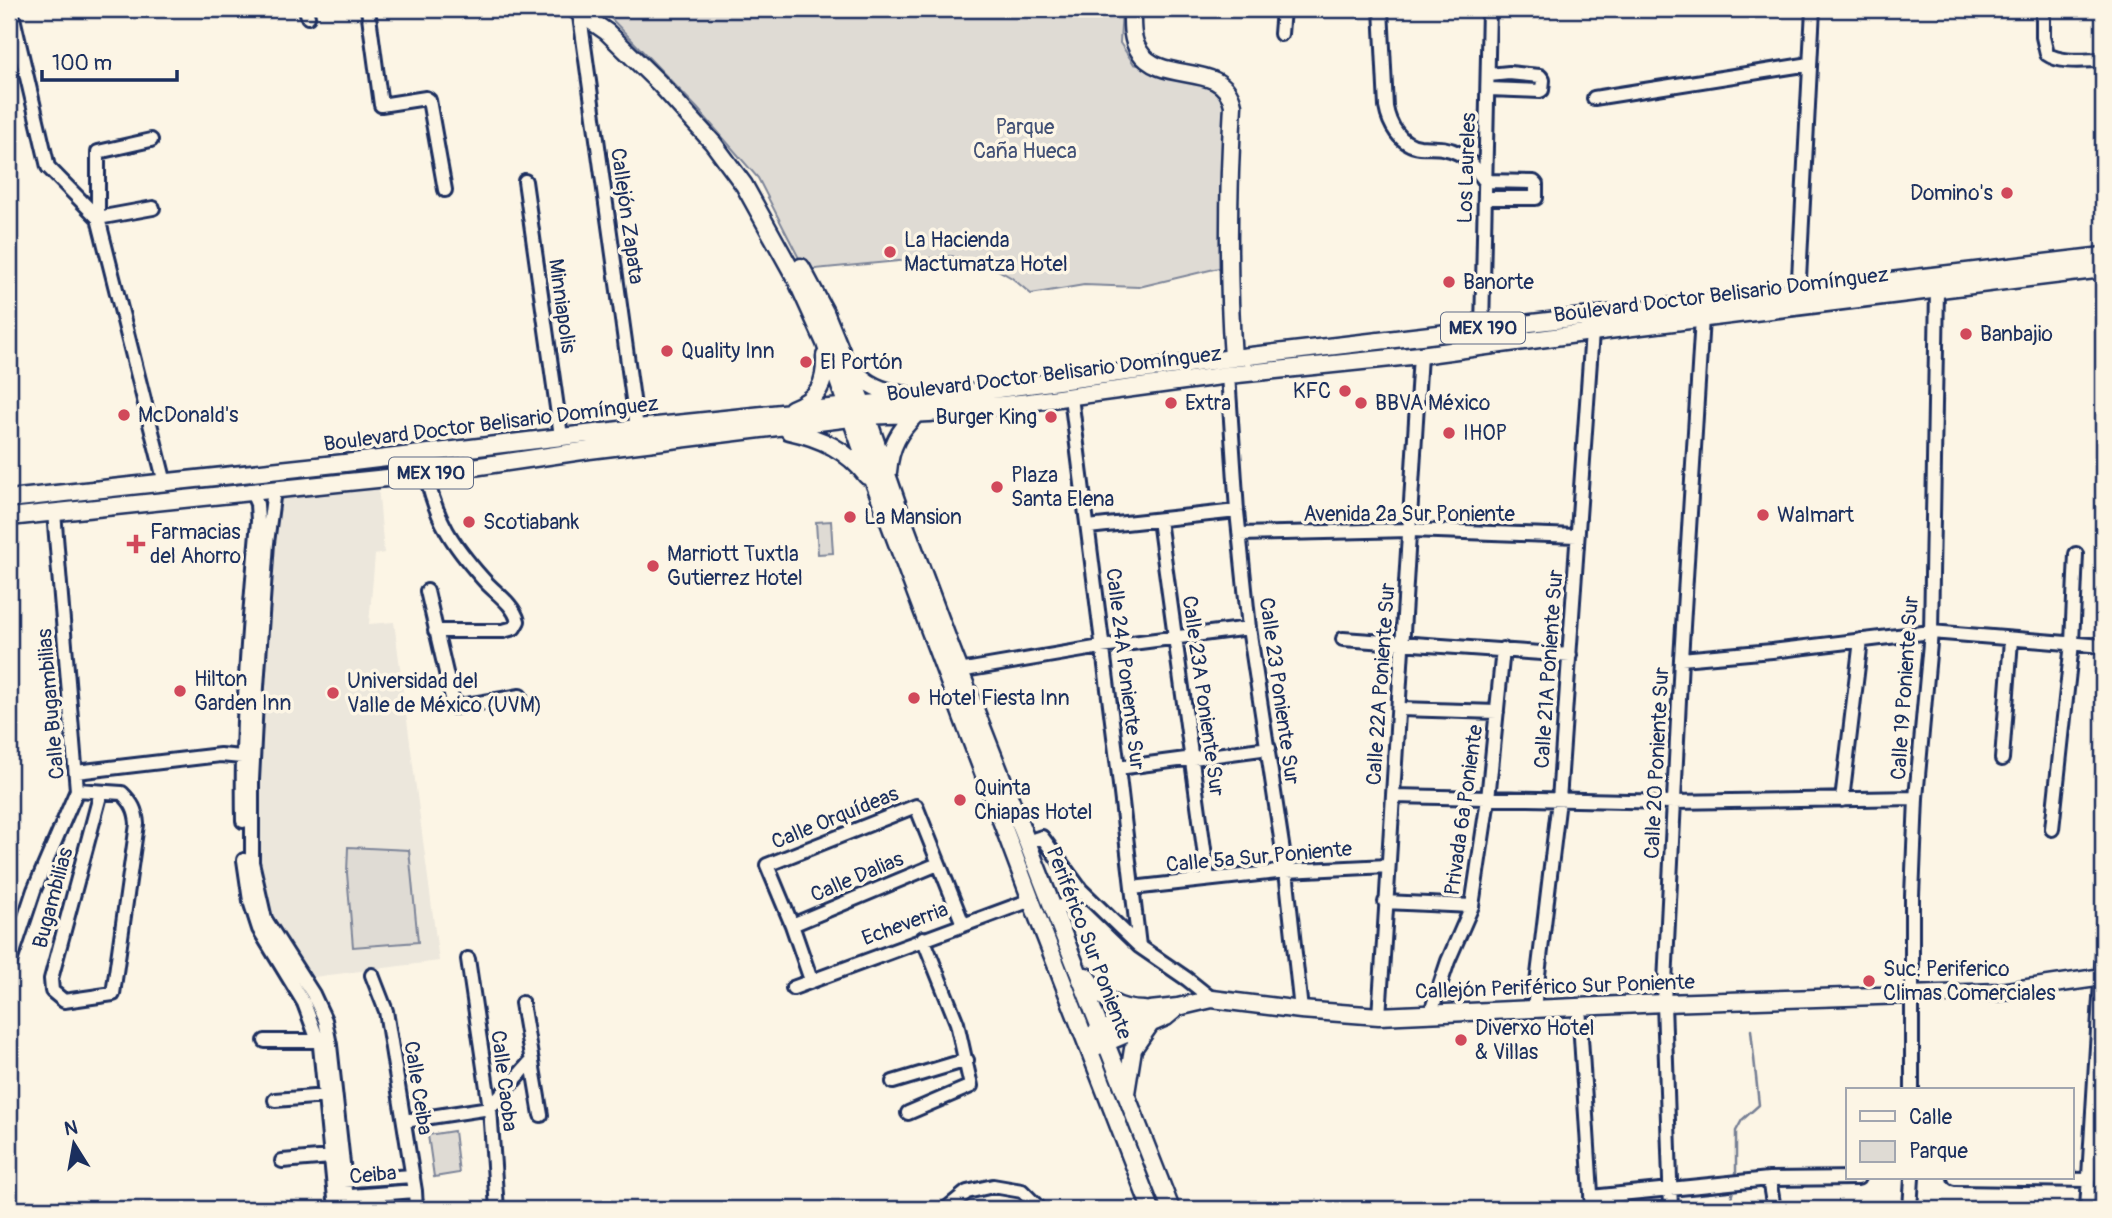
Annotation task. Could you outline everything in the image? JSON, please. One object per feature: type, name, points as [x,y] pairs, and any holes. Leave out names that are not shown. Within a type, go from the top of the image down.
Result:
[{"type":"main road","points":[[581,9],[659,83],[713,143],[744,185],[790,267],[857,412]]},
{"type":"main road","points":[[581,9],[668,84],[751,180],[792,248],[825,312],[842,353],[857,412]]},
{"type":"main road","points":[[1132,9],[1132,32],[1140,53],[1158,66],[1222,84],[1230,93],[1233,105],[1228,206],[1228,284],[1233,358]]},
{"type":"main road","name":"Boulevard Doctor Belisario Domínguez","points":[[857,412],[918,413],[1071,397],[1228,375],[1420,355],[1702,318],[1798,299],[2103,256]]},
{"type":"main road","name":"Boulevard Doctor Belisario Domínguez","points":[[9,517],[426,474],[778,421],[857,412],[929,398],[1233,358],[1482,329],[1798,299],[1937,289],[2103,269]]},
{"type":"main road","points":[[778,421],[819,391],[826,371],[825,343]]},
{"type":"main road","points":[[842,353],[862,379],[876,388],[929,398]]},
{"type":"main road","name":"Periférico Sur Poniente","points":[[857,412],[934,642],[961,695],[1027,842],[1171,1209]]},
{"type":"main road","points":[[778,421],[848,455],[883,484],[892,444],[918,413]]},
{"type":"main road","name":"Boulevard Doctor Belisario Domínguez","points":[[9,499],[637,428],[778,421]]},
{"type":"main road","name":"Periférico Sur Poniente","points":[[883,484],[951,648],[959,671],[961,695],[1031,900],[1151,1209]]},
{"type":"main road","points":[[934,642],[943,642],[951,648]]},
{"type":"main road","points":[[1073,958],[1096,991],[1111,1004],[1150,1017]]},
{"type":"main road","name":"Callejón Periférico Sur Poniente","points":[[1212,999],[1379,1016],[1579,1006],[2000,992],[2102,978]]},
{"type":"main road","points":[[1087,1044],[1150,1017],[1212,999]]},
{"type":"main road","points":[[1125,1095],[1133,1049],[1150,1017]]},
{"type":"street","points":[[11,9],[48,167],[97,218]]},
{"type":"street","points":[[368,9],[381,105],[426,98],[429,100],[445,190]]},
{"type":"street","name":"Callejón Zapata","points":[[581,9],[637,428]]},
{"type":"street","points":[[1281,34],[1283,9]]},
{"type":"street","points":[[1381,9],[1388,120],[1406,141],[1417,147],[1445,148],[1459,153],[1471,162],[1485,181],[1534,182],[1536,196],[1533,199],[1485,198]]},
{"type":"street","name":"Los Laureles","points":[[1482,329],[1489,9]]},
{"type":"street","points":[[1798,299],[1813,9]]},
{"type":"street","points":[[2043,9],[2043,37],[2047,54],[2061,60],[2103,60]]},
{"type":"street","points":[[1594,98],[1810,64]]},
{"type":"street","points":[[150,140],[99,152],[97,218],[165,483]]},
{"type":"street","name":"Minniapolis","points":[[524,181],[561,436]]},
{"type":"street","points":[[97,218],[153,208]]},
{"type":"street","name":"Calle 19 Poniente Sur","points":[[1912,1088],[1912,896],[1916,798],[1931,632],[1937,289]]},
{"type":"street","name":"Calle 20 Poniente Sur","points":[[1671,1209],[1664,1003],[1702,318]]},
{"type":"street","name":"Calle 21A Poniente Sur","points":[[1534,1008],[1559,800],[1592,332]]},
{"type":"street","name":"Calle 22A Poniente Sur","points":[[1379,1016],[1420,355]]},
{"type":"street","name":"Calle 23 Poniente Sur","points":[[1228,375],[1237,511],[1249,628],[1286,871],[1301,1010]]},
{"type":"street","name":"Calle 24A Poniente Sur","points":[[1071,397],[1139,946]]},
{"type":"street","points":[[426,474],[434,506],[444,528],[484,581],[515,611],[519,621],[513,628],[503,631],[435,631]]},
{"type":"street","points":[[251,490],[257,504],[258,521],[251,686],[252,862],[265,919],[313,994],[325,1020],[326,1096],[331,1157],[339,1181]]},
{"type":"street","points":[[274,490],[242,757],[243,850],[250,901],[259,929],[304,1003],[326,1059],[339,1201],[348,1209]]},
{"type":"street","points":[[1088,527],[1237,511]]},
{"type":"street","name":"Calle Bugambilias","points":[[9,965],[34,890],[77,790],[54,512]]},
{"type":"street","name":"Calle 23A Poniente Sur","points":[[1159,520],[1208,878]]},
{"type":"street","name":"Avenida 2a Sur Poniente","points":[[1240,534],[1410,530],[1577,536]]},
{"type":"street","points":[[2052,829],[2072,643],[2076,554]]},
{"type":"street","points":[[427,591],[454,707],[520,696]]},
{"type":"street","points":[[959,671],[1175,636],[1249,628]]},
{"type":"street","points":[[1681,659],[1931,632],[2103,646]]},
{"type":"street","points":[[1343,639],[1570,655]]},
{"type":"street","points":[[1842,800],[1861,639]]},
{"type":"street","points":[[2002,759],[2011,640]]},
{"type":"street","name":"Privada 6a Poniente","points":[[1432,1012],[1448,961],[1472,906],[1488,799],[1503,649]]},
{"type":"street","points":[[1400,709],[1497,712]]},
{"type":"street","points":[[1118,768],[1269,748]]},
{"type":"street","points":[[76,772],[220,755],[242,757]]},
{"type":"street","points":[[77,790],[101,792]]},
{"type":"street","name":"Bugambilias","points":[[101,792],[122,793],[132,803],[137,824],[113,994],[64,1001],[52,991],[51,979],[101,792]]},
{"type":"street","points":[[1393,796],[1674,802],[1916,798]]},
{"type":"street","name":"Calle Orquídeas","points":[[792,925],[767,865],[916,806],[938,864]]},
{"type":"street","points":[[1027,842],[1042,837],[1081,890],[1139,946],[1212,999]]},
{"type":"street","points":[[938,864],[963,923]]},
{"type":"street","name":"Calle Dalias","points":[[792,925],[938,864]]},
{"type":"street","name":"Calle 5a Sur Poniente","points":[[1132,888],[1286,871],[1388,866]]},
{"type":"street","points":[[1055,912],[1081,890]]},
{"type":"street","name":"Echeverria","points":[[793,988],[1031,900]]},
{"type":"street","points":[[1385,902],[1472,906]]},
{"type":"street","points":[[792,925],[811,980]]},
{"type":"street","points":[[908,1113],[971,1086],[957,1023],[923,938]]},
{"type":"street","points":[[2087,1209],[2103,949]]},
{"type":"street","name":"Calle Caoba","points":[[468,959],[490,1108],[497,1209]]},
{"type":"street","name":"Calle Ceiba","points":[[372,975],[386,1011],[416,1209]]},
{"type":"street","points":[[522,1003],[541,1115]]},
{"type":"street","points":[[1579,1006],[1592,1203],[1671,1190],[1769,1179],[1846,1178]]},
{"type":"street","points":[[265,1041],[318,1041]]},
{"type":"street","points":[[404,1121],[490,1108],[532,1060]]},
{"type":"street","points":[[893,1082],[967,1060]]},
{"type":"street","points":[[275,1100],[326,1096]]},
{"type":"street","points":[[282,1161],[331,1157]]},
{"type":"street","points":[[339,1181],[413,1176]]},
{"type":"street","points":[[1769,1179],[1773,1209]]},
{"type":"street","points":[[1910,1209],[1912,1180]]},
{"type":"street","points":[[2074,1180],[2089,1180]]},
{"type":"street","points":[[946,1209],[967,1192],[993,1186],[1022,1191],[1040,1209]]},
{"type":"street","name":"Ceiba","points":[[339,1201],[415,1191]]},
{"type":"shaded area","name":"Universidad del Valle de México (UVM)","points":[[378,485],[384,553],[375,555],[369,624],[394,622],[439,961],[306,978],[273,925],[258,875],[257,772],[275,496]]},
{"type":"green space","name":"Parque Caña Hueca","points":[[602,9],[1122,9],[1120,43],[1134,64],[1219,85],[1228,104],[1227,266],[1139,287],[1084,285],[1031,294],[1012,278],[991,266],[951,256],[805,270],[758,178],[698,109]]},
{"type":"green space","points":[[831,521],[833,553],[818,554],[816,522]]},
{"type":"green space","points":[[348,847],[409,850],[418,942],[353,947],[347,873]]},
{"type":"green space","points":[[454,1131],[459,1173],[434,1177],[428,1135]]},
{"type":"waterway","points":[[1736,1177],[1736,1131],[1742,1120],[1759,1105],[1751,1030]]},
{"type":"waterway","points":[[1728,1209],[1734,1187]]},
{"type":"place","name":"Domino's","points":[[2007,193]]},
{"type":"place","name":"La Hacienda Mactumatza Hotel","points":[[890,252]]},
{"type":"place","name":"Banorte","points":[[1449,282]]},
{"type":"place","name":"Banbajio","points":[[1966,334]]},
{"type":"place","name":"Quality Inn","points":[[667,351]]},
{"type":"place","name":"El Portón","points":[[806,362]]},
{"type":"place","name":"KFC","points":[[1345,391]]},
{"type":"place","name":"Extra","points":[[1171,403]]},
{"type":"place","name":"BBVA México","points":[[1361,403]]},
{"type":"place","name":"McDonald's","points":[[124,415]]},
{"type":"place","name":"Burger King","points":[[1051,417]]},
{"type":"place","name":"IHOP","points":[[1449,433]]},
{"type":"place","name":"Plaza Santa Elena","points":[[997,487]]},
{"type":"place","name":"Walmart","points":[[1763,515]]},
{"type":"place","name":"La Mansion","points":[[850,517]]},
{"type":"place","name":"Scotiabank","points":[[469,522]]},
{"type":"place","name":"Farmacias del Ahorro","points":[[136,544]]},
{"type":"place","name":"Marriott Tuxtla Gutierrez Hotel","points":[[653,566]]},
{"type":"place","name":"Hilton Garden Inn","points":[[180,691]]},
{"type":"place","name":"Universidad del Valle de México (UVM)","points":[[333,693]]},
{"type":"place","name":"Hotel Fiesta Inn","points":[[914,698]]},
{"type":"place","name":"Quinta Chiapas Hotel","points":[[960,800]]},
{"type":"place","name":"Suc. Periferico Climas Comerciales","points":[[1869,981]]},
{"type":"place","name":"Diverxo Hotel & Villas","points":[[1461,1040]]}]
